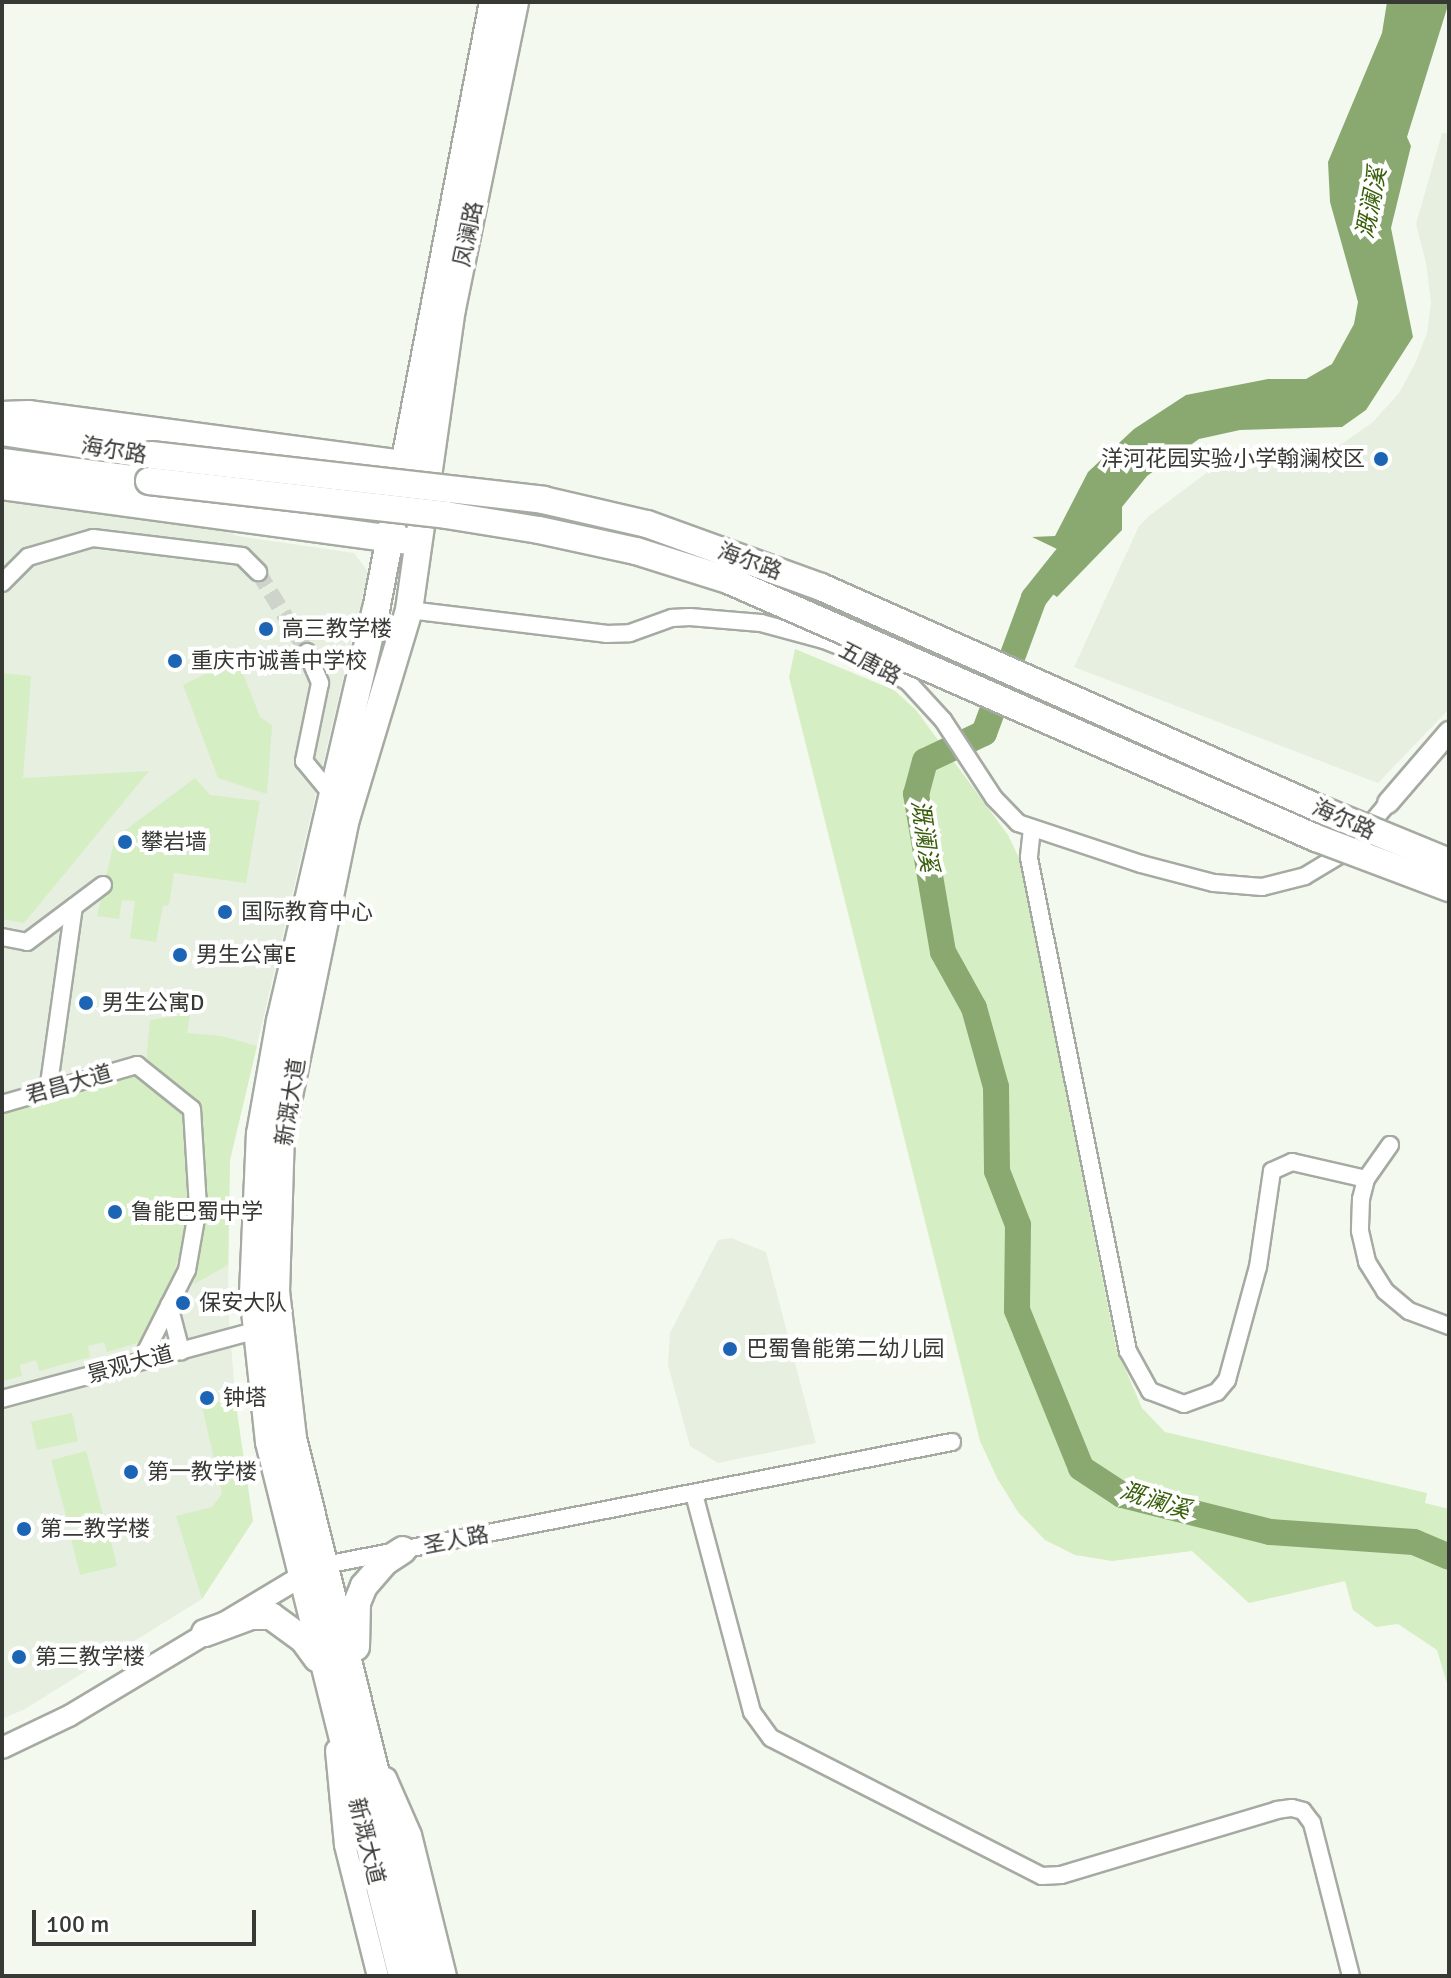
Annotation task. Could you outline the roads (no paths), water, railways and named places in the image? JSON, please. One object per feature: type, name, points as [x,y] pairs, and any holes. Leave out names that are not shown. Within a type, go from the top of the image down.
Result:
[{"type":"main road","name":"凤澜路","points":[[402,464],[493,2]]},
{"type":"main road","name":"凤澜路","points":[[432,468],[452,309],[515,2]]},
{"type":"main road","points":[[2,415],[28,414],[432,468]]},
{"type":"main road","name":"海尔路","points":[[2,432],[150,468],[539,530],[636,551],[728,580],[1316,838],[1449,888]]},
{"type":"main road","name":"海尔路","points":[[2,462],[150,468],[543,500],[647,524],[821,587],[1339,817],[1449,862]]},
{"type":"main road","name":"新溉大道","points":[[402,464],[376,610],[280,1021],[260,1134],[253,1293],[269,1442],[299,1575],[402,1976]]},
{"type":"main road","name":"新溉大道","points":[[426,1976],[293,1438],[276,1292],[281,1135],[346,819],[409,610],[432,468]]},
{"type":"main road","points":[[2,486],[419,542]]},
{"type":"main road","points":[[355,1682],[356,1611],[360,1595],[378,1569],[403,1550]]},
{"type":"main road","points":[[205,1633],[251,1616],[271,1616],[303,1639],[322,1665]]},
{"type":"street","points":[[2,583],[28,557],[93,538],[242,556],[258,572]]},
{"type":"street","name":"五唐路","points":[[409,610],[606,634],[630,633],[681,618],[761,623],[824,640],[889,669],[908,682],[943,720],[994,798],[1018,823],[1141,864],[1214,883],[1262,887],[1305,876],[1350,849],[1388,803]]},
{"type":"street","points":[[307,652],[320,683],[304,761],[332,795]]},
{"type":"street","points":[[1388,803],[1449,732]]},
{"type":"street","points":[[1388,803],[1449,749]]},
{"type":"street","points":[[1032,828],[1029,858],[1128,1351],[1150,1391],[1184,1404],[1217,1392],[1227,1380],[1258,1267],[1272,1171],[1292,1162],[1366,1179]]},
{"type":"street","points":[[2,937],[27,942],[103,885]]},
{"type":"street","points":[[48,1091],[74,907]]},
{"type":"street","name":"君昌大道","points":[[2,1104],[137,1065],[192,1109],[198,1207],[187,1270],[141,1361]]},
{"type":"street","points":[[1390,1145],[1366,1179],[1361,1199],[1360,1231],[1367,1262],[1385,1291],[1409,1311],[1449,1326]]},
{"type":"street","points":[[169,1305],[181,1351]]},
{"type":"street","name":"景观大道","points":[[2,1399],[257,1330]]},
{"type":"street","name":"圣人路","points":[[2,1748],[69,1716],[299,1575],[325,1565],[952,1442]]},
{"type":"street","points":[[694,1494],[752,1712],[771,1738],[1042,1876],[1061,1875],[1277,1810],[1292,1808],[1303,1811],[1312,1823],[1351,1976]]},
{"type":"street","name":"新溉大道","points":[[332,1706],[345,1845],[378,1976]]},
{"type":"street","name":"新溉大道","points":[[370,1741],[411,1835],[446,1976]]},
{"type":"water","points":[[1387,2],[1449,2],[1407,137],[1411,146],[1391,228],[1413,337],[1366,410],[1342,427],[1240,430],[1199,439],[1147,476],[1122,507],[1122,530],[1057,597],[1035,582],[1057,549],[1032,537],[1055,536],[1088,472],[1134,429],[1186,395],[1268,379],[1306,379],[1332,364],[1354,324],[1358,302],[1330,202],[1328,162],[1382,33]]},
{"type":"waterway","name":"溉澜溪","points":[[1065,559],[1034,598],[984,733],[925,761],[916,794],[943,952],[974,1008],[996,1087],[997,1171],[1018,1225],[1017,1310],[1081,1468],[1122,1495],[1270,1532],[1414,1542],[1449,1557]]},
{"type":"tunnel","points":[[258,572],[307,652]]},
{"type":"place","name":"洋河花园实验小学翰澜校区","points":[[1381,459]]},
{"type":"place","name":"高三教学楼","points":[[266,629]]},
{"type":"place","name":"重庆市诚善中学校","points":[[175,661]]},
{"type":"place","name":"攀岩墙","points":[[125,842]]},
{"type":"place","name":"国际教育中心","points":[[225,912]]},
{"type":"place","name":"男生公寓E","points":[[180,955]]},
{"type":"place","name":"男生公寓D","points":[[86,1003]]},
{"type":"place","name":"鲁能巴蜀中学","points":[[115,1212]]},
{"type":"place","name":"保安大队","points":[[183,1303]]},
{"type":"place","name":"巴蜀鲁能第二幼儿园","points":[[730,1349]]},
{"type":"place","name":"钟塔","points":[[207,1398]]},
{"type":"place","name":"第一教学楼","points":[[131,1472]]},
{"type":"place","name":"第二教学楼","points":[[24,1529]]},
{"type":"place","name":"第三教学楼","points":[[19,1657]]}]
